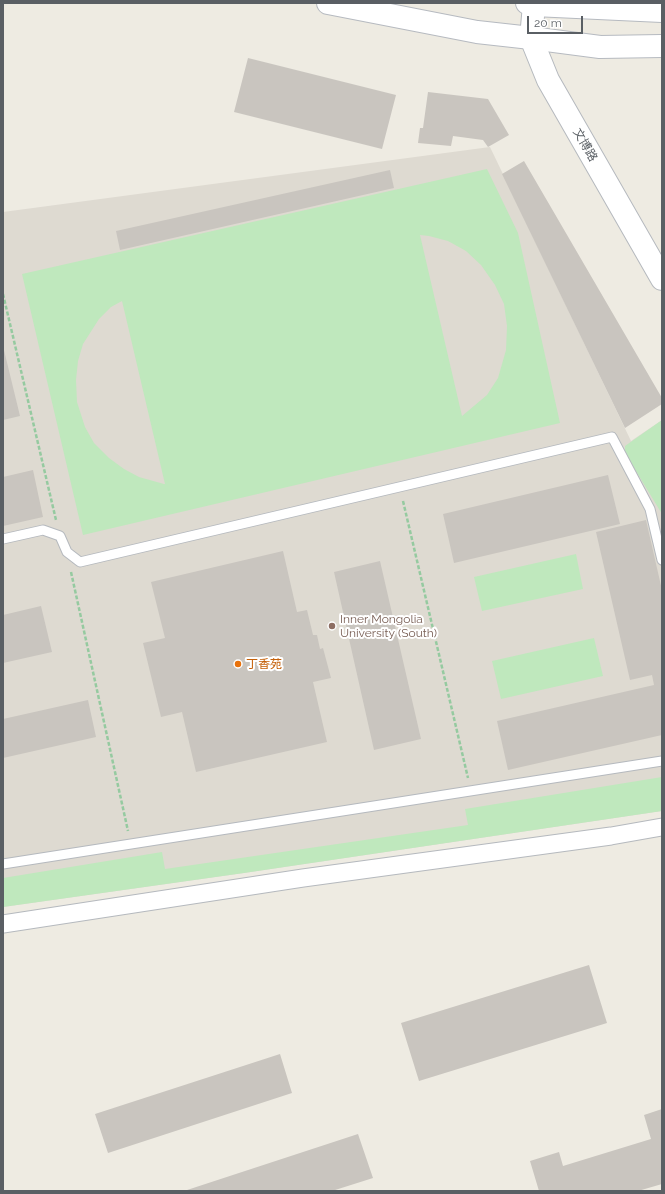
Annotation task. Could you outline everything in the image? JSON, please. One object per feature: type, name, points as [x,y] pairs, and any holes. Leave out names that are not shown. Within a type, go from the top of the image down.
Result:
[{"type":"main road","points":[[328,3],[477,32],[600,47],[662,46]]},
{"type":"main road","points":[[530,4],[662,11]]},
{"type":"main road","name":"文博路","points":[[530,4],[531,38],[548,80],[662,279]]},
{"type":"street","points":[[3,924],[303,878],[611,836],[662,827]]},
{"type":"lane","points":[[3,540],[43,530],[60,536],[67,552],[80,562],[612,437],[650,509],[662,560]]},
{"type":"lane","points":[[3,864],[662,761]]},
{"type":"path","points":[[3,294],[60,536]]},
{"type":"path","points":[[400,486],[471,791]]},
{"type":"path","points":[[67,552],[131,844]]},
{"type":"shaded area","name":"Inner Mongolia University (South)","points":[[490,147],[631,441],[662,420],[662,811],[3,907],[3,212]]},
{"type":"green space","points":[[487,169],[518,233],[560,423],[83,535],[22,274]],"holes":[[[420,235],[448,241],[466,251],[481,265],[495,285],[504,304],[507,326],[506,350],[498,378],[487,395],[462,416]],[[122,301],[165,484],[139,477],[124,469],[109,458],[94,443],[85,427],[77,402],[76,380],[78,361],[83,344],[99,319],[111,307]]]},
{"type":"green space","points":[[662,420],[662,514],[625,453],[625,446]]},
{"type":"green space","points":[[576,554],[583,589],[482,611],[474,577]]},
{"type":"green space","points":[[594,638],[603,676],[501,699],[492,661]]},
{"type":"green space","points":[[662,777],[662,811],[3,907],[3,878],[162,852],[165,869],[468,825],[465,809]]},
{"type":"building","points":[[248,58],[396,95],[382,149],[234,112]]},
{"type":"building","points":[[428,92],[488,99],[509,135],[488,147],[483,140],[453,136],[451,146],[418,143],[420,128],[423,128]]},
{"type":"building","points":[[524,161],[662,398],[662,404],[625,428],[502,174]]},
{"type":"building","points":[[390,170],[394,188],[120,250],[116,231]]},
{"type":"building","points":[[3,346],[20,416],[3,420]]},
{"type":"building","points":[[33,470],[43,517],[3,526],[3,477]]},
{"type":"building","points":[[608,475],[620,524],[454,563],[443,514]]},
{"type":"building","points":[[646,520],[662,590],[662,735],[508,770],[497,721],[654,685],[652,675],[630,680],[596,532]]},
{"type":"building","name":"丁香苑","points":[[283,551],[297,612],[307,610],[313,635],[317,635],[320,649],[323,648],[331,678],[313,682],[327,742],[196,772],[182,712],[161,717],[143,643],[165,638],[151,582]]},
{"type":"building","points":[[380,561],[421,739],[374,750],[334,572]]},
{"type":"building","points":[[41,606],[52,652],[3,663],[3,615]]},
{"type":"building","points":[[88,700],[96,737],[3,758],[3,719]]},
{"type":"building","points":[[589,965],[607,1023],[419,1081],[401,1023]]},
{"type":"building","points":[[280,1054],[292,1093],[108,1153],[95,1114]]},
{"type":"building","points":[[662,1109],[662,1184],[638,1191],[539,1191],[530,1161],[559,1152],[563,1166],[651,1139],[644,1115]]},
{"type":"building","points":[[358,1134],[373,1178],[332,1191],[184,1191]]},
{"type":"place","name":"Inner Mongolia University (South)","points":[[332,626]]},
{"type":"place","name":"丁香苑","points":[[238,664]]}]
